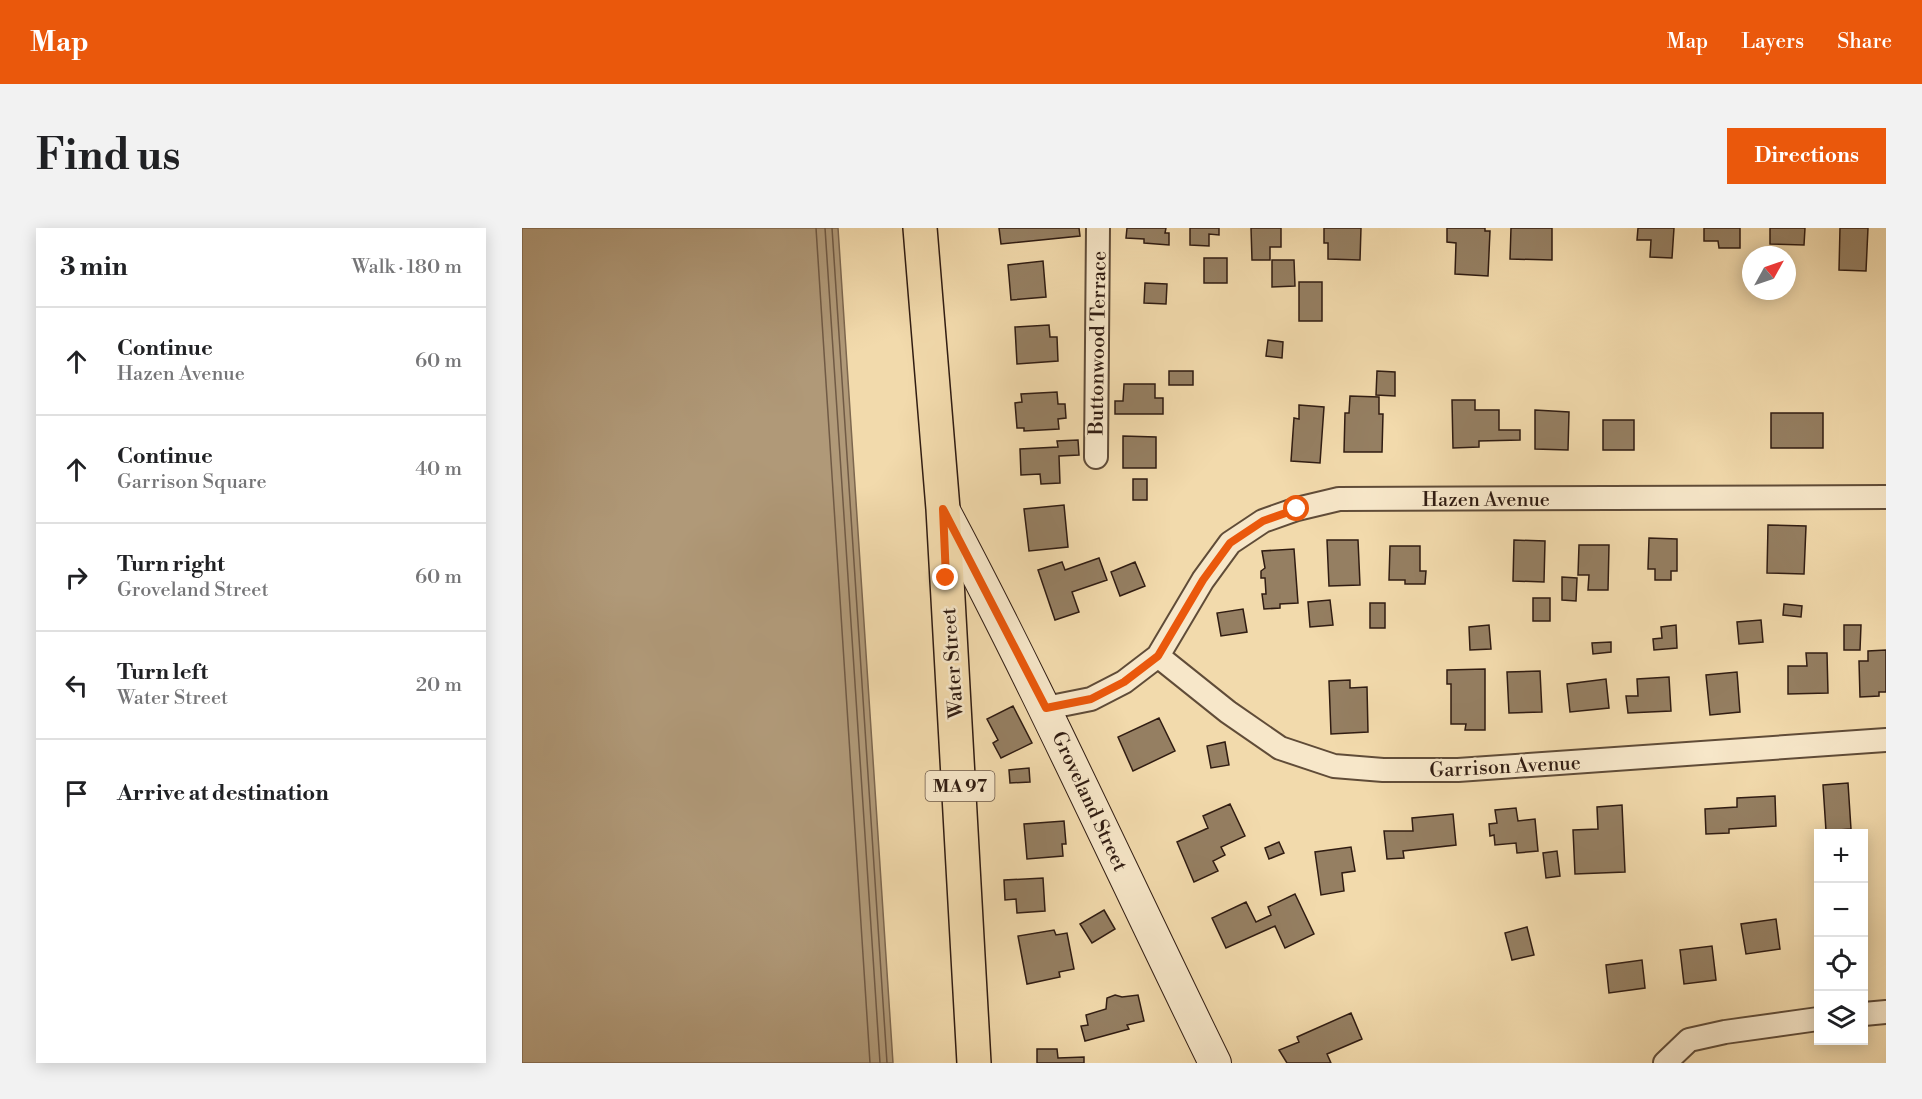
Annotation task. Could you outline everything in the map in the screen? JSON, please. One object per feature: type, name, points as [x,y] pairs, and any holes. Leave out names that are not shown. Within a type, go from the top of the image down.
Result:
[{"type":"main road","name":"Water Street","points":[[920,228],[943,509],[974,1063]]},
{"type":"main road","name":"Groveland Street","points":[[943,509],[1046,708],[1215,1063]]},
{"type":"street","name":"Buttonwood Terrace","points":[[1096,457],[1098,228]]},
{"type":"street","name":"Hazen Avenue","points":[[1158,656],[1203,580],[1230,543],[1263,521],[1297,509],[1328,502],[1351,499],[1886,497]]},
{"type":"street","points":[[1046,708],[1091,699],[1124,682],[1158,656]]},
{"type":"street","name":"Garrison Avenue","points":[[1158,656],[1228,712],[1280,748],[1334,766],[1383,770],[1458,770],[1886,740]]},
{"type":"street","points":[[1868,1014],[1886,1012]]},
{"type":"street","points":[[1665,1063],[1689,1040],[1725,1032],[1814,1019]]},
{"type":"water","points":[[522,228],[838,228],[893,1063],[522,1063]]},
{"type":"building","points":[[999,228],[1079,228],[1080,236],[1001,244]]},
{"type":"building","points":[[1127,228],[1166,228],[1165,233],[1169,233],[1169,245],[1144,243],[1144,239],[1126,238]]},
{"type":"building","points":[[1190,228],[1219,228],[1219,235],[1209,234],[1209,246],[1190,245]]},
{"type":"building","points":[[1251,228],[1281,228],[1281,247],[1270,247],[1270,260],[1252,260]]},
{"type":"building","points":[[1324,228],[1361,228],[1360,260],[1328,259],[1328,243],[1324,243]]},
{"type":"building","points":[[1447,228],[1485,228],[1485,231],[1490,231],[1488,276],[1455,274],[1456,243],[1447,242]]},
{"type":"building","points":[[1511,228],[1552,228],[1552,260],[1510,259]]},
{"type":"building","points":[[1638,228],[1674,228],[1672,258],[1650,257],[1651,240],[1637,240]]},
{"type":"building","points":[[1704,228],[1740,228],[1740,248],[1719,248],[1718,241],[1704,241]]},
{"type":"building","points":[[1770,228],[1805,228],[1804,245],[1770,244]]},
{"type":"building","points":[[1840,228],[1868,228],[1866,271],[1839,270]]},
{"type":"building","points":[[1204,258],[1227,258],[1227,283],[1204,283]]},
{"type":"building","points":[[1272,260],[1294,260],[1295,286],[1272,287]]},
{"type":"building","points":[[1043,261],[1046,297],[1011,300],[1008,265]]},
{"type":"building","points":[[1299,282],[1322,282],[1322,321],[1299,321]]},
{"type":"building","points":[[1145,283],[1167,284],[1166,304],[1144,303]]},
{"type":"building","points":[[1049,325],[1050,337],[1057,337],[1058,361],[1017,364],[1015,327]]},
{"type":"building","points":[[1268,340],[1283,342],[1282,358],[1266,356]]},
{"type":"building","points":[[1169,371],[1193,371],[1193,385],[1169,385]]},
{"type":"building","points":[[1377,371],[1395,372],[1395,396],[1376,395]]},
{"type":"building","points":[[1124,384],[1155,384],[1155,398],[1163,398],[1163,414],[1115,414],[1115,401],[1123,401]]},
{"type":"building","points":[[1057,392],[1058,404],[1065,404],[1066,418],[1058,419],[1059,429],[1024,431],[1024,428],[1017,428],[1015,403],[1022,402],[1021,394]]},
{"type":"building","points":[[1350,396],[1379,397],[1379,414],[1383,414],[1382,452],[1344,452],[1345,413],[1349,413]]},
{"type":"building","points":[[1452,400],[1475,400],[1475,410],[1499,410],[1499,430],[1520,430],[1520,440],[1479,441],[1479,447],[1453,448]]},
{"type":"building","points":[[1299,405],[1324,407],[1320,463],[1291,461],[1294,418],[1299,419]]},
{"type":"building","points":[[1535,410],[1569,412],[1568,450],[1535,449]]},
{"type":"building","points":[[1771,413],[1823,413],[1823,448],[1771,448]]},
{"type":"building","points":[[1603,420],[1634,420],[1634,450],[1603,450]]},
{"type":"building","points":[[1123,436],[1156,437],[1156,468],[1123,468]]},
{"type":"building","points":[[1078,440],[1079,455],[1059,456],[1060,483],[1041,484],[1040,474],[1021,475],[1020,449],[1058,447],[1057,441]]},
{"type":"building","points":[[1133,479],[1147,479],[1147,500],[1133,500]]},
{"type":"building","points":[[1064,505],[1068,547],[1029,551],[1024,509]]},
{"type":"building","points":[[1768,525],[1806,526],[1804,574],[1767,573]]},
{"type":"building","points":[[1649,538],[1677,539],[1677,571],[1671,571],[1671,580],[1655,580],[1655,569],[1648,569]]},
{"type":"building","points":[[1327,540],[1358,540],[1360,585],[1329,586]]},
{"type":"building","points":[[1514,540],[1545,541],[1544,582],[1513,581]]},
{"type":"building","points":[[1579,545],[1609,545],[1608,590],[1588,590],[1589,575],[1578,575]]},
{"type":"building","points":[[1390,546],[1420,546],[1420,571],[1426,571],[1425,584],[1405,584],[1405,580],[1389,580]]},
{"type":"building","points":[[1294,549],[1298,603],[1280,604],[1280,608],[1264,609],[1262,594],[1266,594],[1265,578],[1261,578],[1261,571],[1265,568],[1262,551]]},
{"type":"building","points":[[1099,558],[1107,580],[1072,592],[1079,612],[1055,620],[1038,570],[1062,562],[1065,570]]},
{"type":"building","points":[[1135,562],[1145,586],[1120,596],[1111,572]]},
{"type":"building","points":[[1562,577],[1577,578],[1576,601],[1562,600]]},
{"type":"building","points":[[1533,598],[1550,598],[1550,621],[1533,621]]},
{"type":"building","points":[[1330,600],[1333,625],[1310,627],[1308,602]]},
{"type":"building","points":[[1370,603],[1385,603],[1385,628],[1370,628]]},
{"type":"building","points":[[1784,604],[1802,606],[1801,617],[1783,615]]},
{"type":"building","points":[[1243,609],[1247,632],[1221,636],[1217,613]]},
{"type":"building","points":[[1761,620],[1763,642],[1739,644],[1737,622]]},
{"type":"building","points":[[1489,625],[1491,649],[1470,650],[1469,627]]},
{"type":"building","points":[[1676,625],[1677,648],[1654,650],[1653,639],[1662,638],[1661,627]]},
{"type":"building","points":[[1844,625],[1861,625],[1860,650],[1844,650]]},
{"type":"building","points":[[1611,642],[1611,652],[1593,654],[1592,643]]},
{"type":"building","points":[[1886,650],[1886,692],[1879,692],[1879,696],[1860,697],[1859,661],[1868,661],[1868,651]]},
{"type":"building","points":[[1806,653],[1827,653],[1828,693],[1788,694],[1788,666],[1807,666]]},
{"type":"building","points":[[1485,669],[1485,730],[1465,730],[1466,724],[1451,724],[1451,684],[1447,684],[1447,670]]},
{"type":"building","points":[[1540,671],[1542,712],[1509,713],[1507,672]]},
{"type":"building","points":[[1737,672],[1740,712],[1710,715],[1706,675]]},
{"type":"building","points":[[1669,677],[1671,711],[1628,713],[1626,696],[1638,696],[1637,679]]},
{"type":"building","points":[[1606,679],[1609,708],[1570,712],[1567,684]]},
{"type":"building","points":[[1350,680],[1350,688],[1367,687],[1368,732],[1331,734],[1329,681]]},
{"type":"building","points":[[1013,706],[1032,743],[1001,758],[993,743],[998,740],[987,719]]},
{"type":"building","points":[[1159,718],[1175,751],[1133,771],[1118,737]]},
{"type":"building","points":[[1225,742],[1229,765],[1211,768],[1207,746]]},
{"type":"building","points":[[1029,768],[1030,782],[1010,783],[1009,770]]},
{"type":"building","points":[[1848,783],[1851,829],[1826,829],[1823,785]]},
{"type":"building","points":[[1775,796],[1776,826],[1729,829],[1729,833],[1706,834],[1705,809],[1737,807],[1737,798]]},
{"type":"building","points":[[1230,804],[1245,836],[1221,847],[1225,855],[1213,861],[1218,871],[1194,882],[1177,842],[1208,828],[1203,816]]},
{"type":"building","points":[[1622,805],[1625,872],[1575,874],[1573,830],[1598,829],[1597,807]]},
{"type":"building","points":[[1516,808],[1518,821],[1535,819],[1538,851],[1517,853],[1516,843],[1495,845],[1494,835],[1490,836],[1489,824],[1497,823],[1495,810]]},
{"type":"building","points":[[1453,814],[1456,845],[1403,851],[1404,858],[1387,859],[1384,831],[1413,831],[1412,818]]},
{"type":"building","points":[[1064,821],[1066,844],[1062,844],[1063,856],[1027,859],[1024,824]]},
{"type":"building","points":[[1279,842],[1284,853],[1269,859],[1265,848]]},
{"type":"building","points":[[1351,847],[1355,871],[1342,873],[1344,891],[1321,895],[1315,852]]},
{"type":"building","points":[[1557,851],[1560,876],[1546,878],[1543,853]]},
{"type":"building","points":[[1043,878],[1045,911],[1017,913],[1016,899],[1005,900],[1004,880]]},
{"type":"building","points":[[1295,894],[1314,934],[1285,948],[1275,926],[1226,948],[1212,918],[1246,902],[1256,922],[1271,915],[1268,907]]},
{"type":"building","points":[[1104,910],[1115,929],[1092,943],[1080,924]]},
{"type":"building","points":[[1776,919],[1780,949],[1746,954],[1741,924]]},
{"type":"building","points":[[1527,927],[1534,955],[1512,960],[1505,933]]},
{"type":"building","points":[[1054,930],[1056,935],[1067,933],[1074,969],[1059,972],[1060,977],[1027,984],[1018,936]]},
{"type":"building","points":[[1712,946],[1716,980],[1684,984],[1680,950]]},
{"type":"building","points":[[1642,960],[1645,988],[1609,993],[1606,965]]},
{"type":"building","points":[[1115,995],[1122,997],[1138,995],[1144,1021],[1127,1025],[1129,1029],[1085,1041],[1081,1026],[1088,1025],[1086,1015],[1106,1009],[1107,998]]},
{"type":"building","points":[[1351,1013],[1362,1039],[1327,1054],[1331,1063],[1287,1063],[1279,1050],[1299,1042],[1297,1037]]},
{"type":"building","points":[[1037,1049],[1057,1049],[1058,1058],[1084,1057],[1084,1063],[1037,1063]]},
{"type":"route","points":[[946,578],[943,509],[1046,708],[1091,699],[1124,682],[1158,656],[1203,580],[1230,543],[1263,521],[1297,509]]}]
